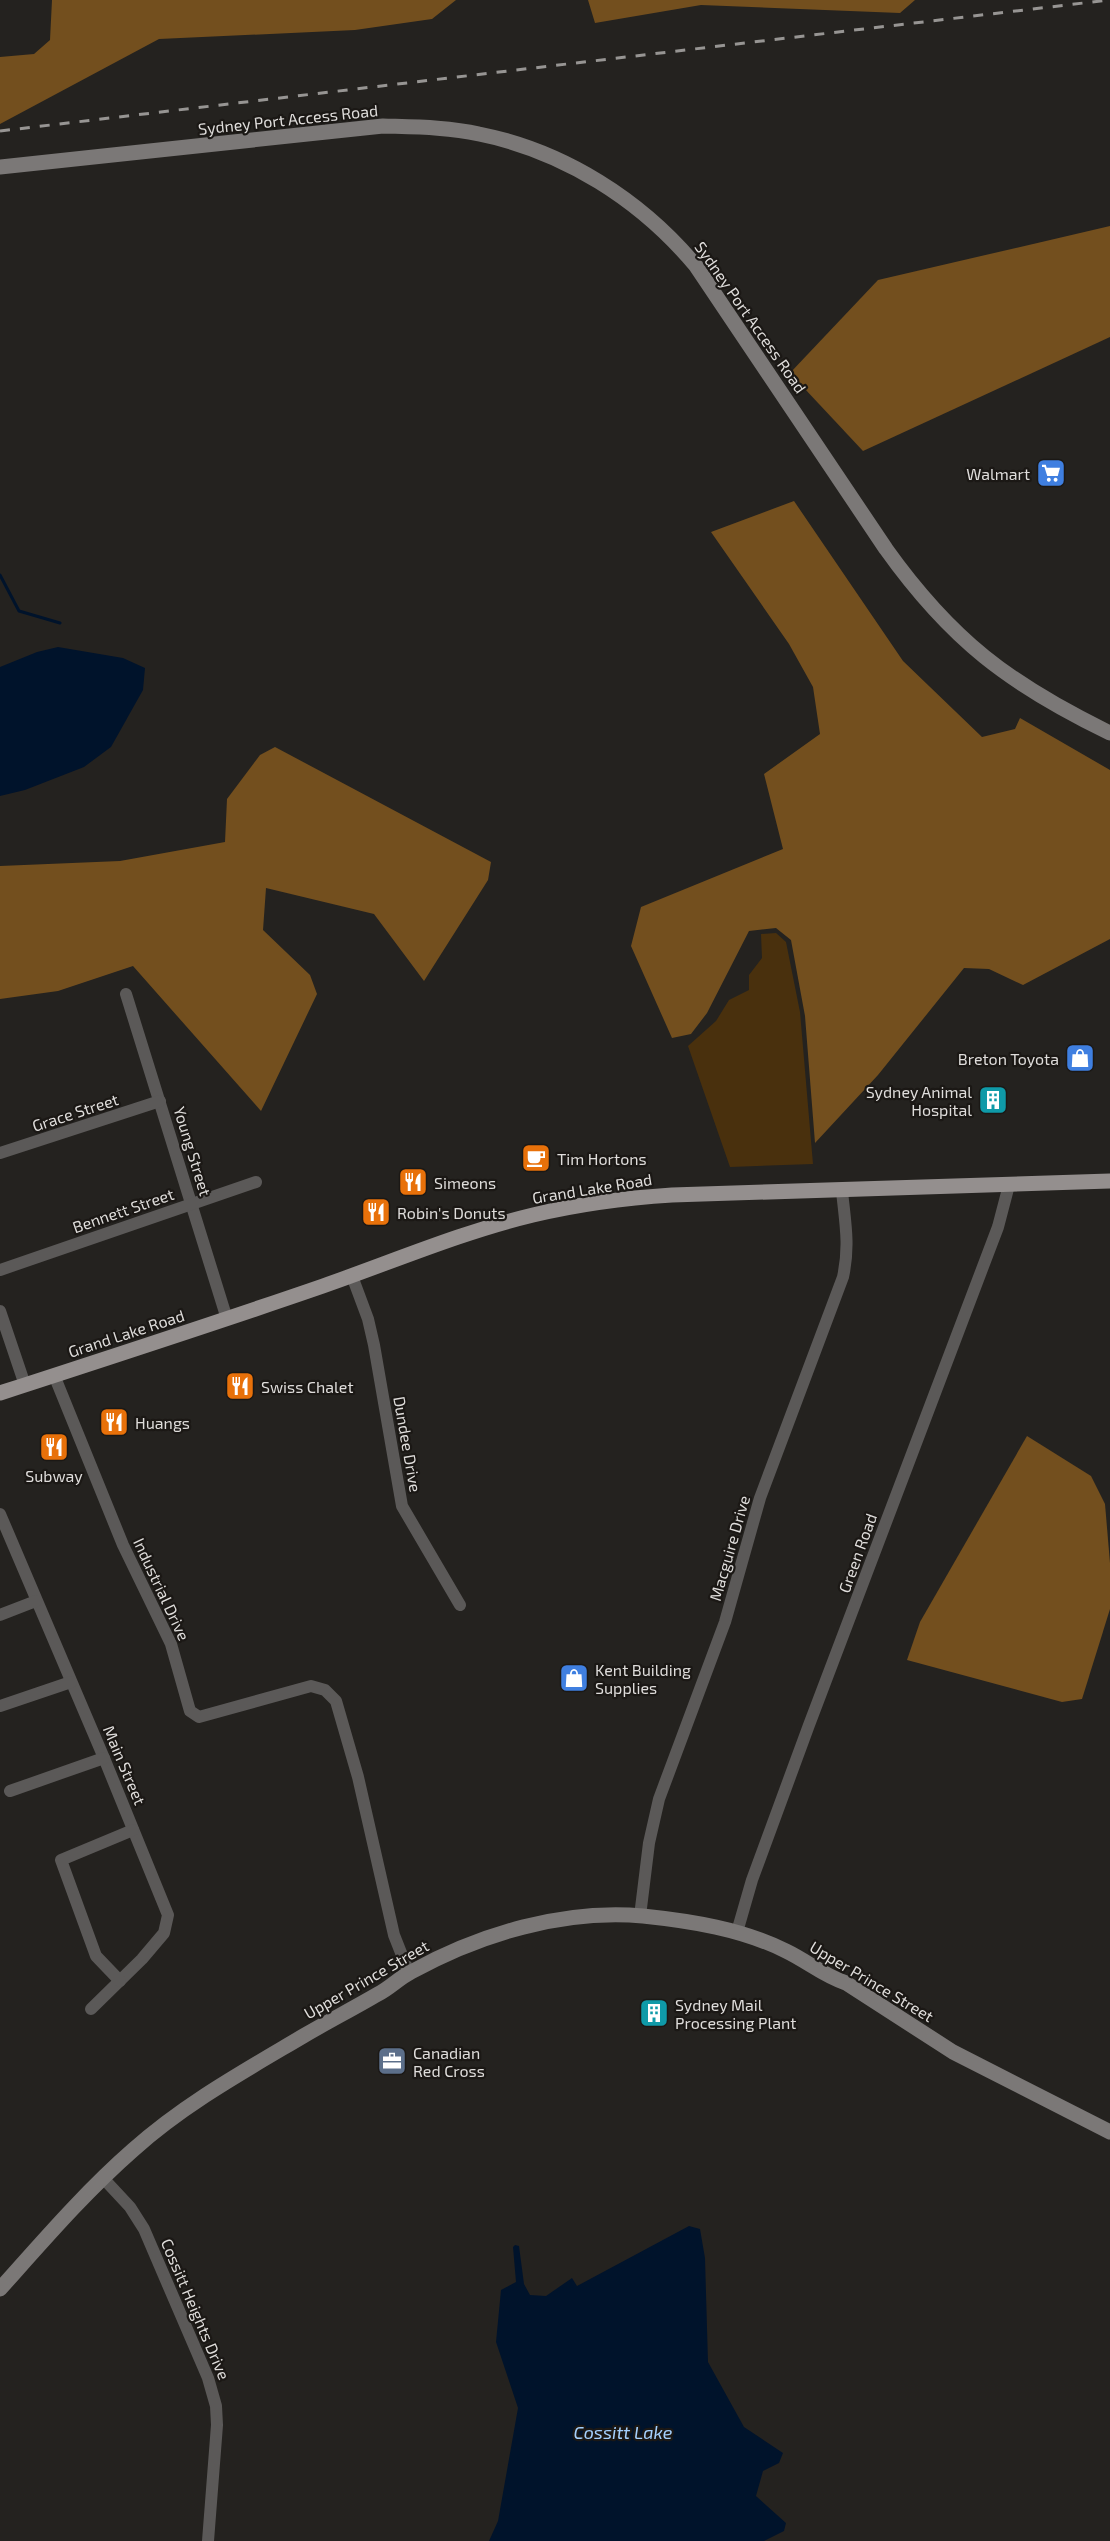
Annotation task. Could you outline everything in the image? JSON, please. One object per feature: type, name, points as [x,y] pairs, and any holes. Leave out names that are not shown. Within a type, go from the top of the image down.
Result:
[{"type":"main road","name":"Sydney Port Access Road","points":[[0,167],[383,126],[437,128],[479,134],[525,146],[576,169],[607,187],[647,216],[672,238],[696,266],[881,542],[932,608],[966,642],[1012,679],[1050,702],[1110,733]]},
{"type":"main road","name":"Grand Lake Road","points":[[0,1393],[227,1319],[468,1234],[577,1206],[654,1196],[1110,1181]]},
{"type":"main road","name":"Upper Prince Street","points":[[0,2289],[79,2201],[168,2121],[338,2015],[381,1993],[409,1973],[468,1945],[534,1924],[568,1918],[640,1916],[689,1922],[737,1932],[784,1950],[832,1979],[846,1983],[953,2052],[1110,2132]]},
{"type":"street","name":"Young Street","points":[[126,994],[227,1319]]},
{"type":"street","name":"Grace Street","points":[[0,1153],[160,1101]]},
{"type":"street","name":"Bennett Street","points":[[0,1269],[256,1182]]},
{"type":"street","name":"Green Road","points":[[737,1932],[752,1880],[809,1725],[998,1227],[1009,1185]]},
{"type":"street","name":"Macguire Drive","points":[[640,1916],[649,1843],[659,1799],[724,1626],[760,1498],[843,1277],[847,1260],[848,1230],[842,1191]]},
{"type":"street","name":"Dundee Drive","points":[[352,1276],[368,1319],[374,1346],[402,1506],[460,1605]]},
{"type":"street","points":[[0,1311],[25,1385]]},
{"type":"street","name":"Industrial Drive","points":[[54,1375],[123,1545],[171,1644],[190,1711],[199,1717],[311,1686],[321,1688],[333,1696],[358,1777],[394,1935],[409,1973]]},
{"type":"street","name":"Main Street","points":[[1,1518],[167,1910],[168,1922],[165,1933],[91,2009]]},
{"type":"street","points":[[0,1615],[36,1601]]},
{"type":"street","points":[[0,1706],[71,1682]]},
{"type":"street","points":[[10,1791],[104,1758]]},
{"type":"street","points":[[120,1981],[96,1956],[61,1860],[134,1830]]},
{"type":"street","name":"Cossitt Heights Drive","points":[[103,2178],[130,2207],[144,2229],[214,2397],[217,2425],[208,2541]]},
{"type":"shaded area","points":[[52,0],[456,0],[432,19],[355,30],[159,39],[0,124],[0,57],[34,54],[50,40]]},
{"type":"shaded area","points":[[588,0],[915,0],[900,13],[701,5],[595,23]]},
{"type":"shaded area","points":[[1110,226],[1110,337],[863,451],[790,373],[878,280]]},
{"type":"shaded area","points":[[794,501],[903,661],[982,737],[1015,729],[1020,718],[1110,770],[1110,939],[1023,985],[989,969],[964,968],[878,1075],[815,1143],[805,1016],[791,940],[776,928],[749,931],[707,1013],[691,1034],[672,1038],[631,946],[641,907],[783,849],[764,774],[820,734],[813,687],[789,644],[711,532]]},
{"type":"shaded area","points":[[275,747],[491,862],[488,880],[424,981],[374,914],[266,888],[263,930],[310,975],[317,994],[261,1111],[133,966],[58,991],[0,999],[0,866],[120,861],[225,842],[227,799],[260,755]]},
{"type":"shaded area","points":[[776,933],[786,942],[800,1012],[813,1164],[730,1167],[688,1046],[716,1021],[729,1000],[749,990],[749,975],[762,958],[761,934]]},
{"type":"shaded area","points":[[1027,1436],[1091,1476],[1105,1504],[1110,1563],[1110,1609],[1082,1699],[1062,1702],[907,1660],[920,1622]]},
{"type":"water","points":[[58,647],[123,658],[145,668],[143,690],[111,747],[84,767],[25,790],[0,796],[0,667],[37,652]]},
{"type":"water","name":"Cossitt Lake","points":[[689,2226],[700,2229],[705,2258],[708,2362],[744,2427],[783,2453],[779,2463],[763,2471],[756,2496],[786,2523],[784,2531],[764,2541],[489,2541],[498,2521],[518,2408],[496,2342],[501,2290],[516,2282],[513,2247],[519,2246],[524,2284],[530,2295],[546,2296],[572,2278],[577,2286]]},
{"type":"waterway","points":[[0,575],[19,611],[60,623]]},
{"type":"railway","points":[[0,131],[1109,0]]},
{"type":"place","name":"Walmart","points":[[1051,473]]},
{"type":"place","name":"Breton Toyota","points":[[1080,1058]]},
{"type":"place","name":"Sydney Animal Hospital","points":[[993,1100]]},
{"type":"place","name":"Tim Hortons","points":[[536,1158]]},
{"type":"place","name":"Simeons","points":[[413,1182]]},
{"type":"place","name":"Robin's Donuts","points":[[376,1212]]},
{"type":"place","name":"Swiss Chalet","points":[[240,1386]]},
{"type":"place","name":"Huangs","points":[[114,1422]]},
{"type":"place","name":"Subway","points":[[54,1447]]},
{"type":"place","name":"Kent Building Supplies","points":[[574,1678]]},
{"type":"place","name":"Sydney Mail Processing Plant","points":[[654,2013]]},
{"type":"place","name":"Canadian Red Cross","points":[[392,2061]]}]
